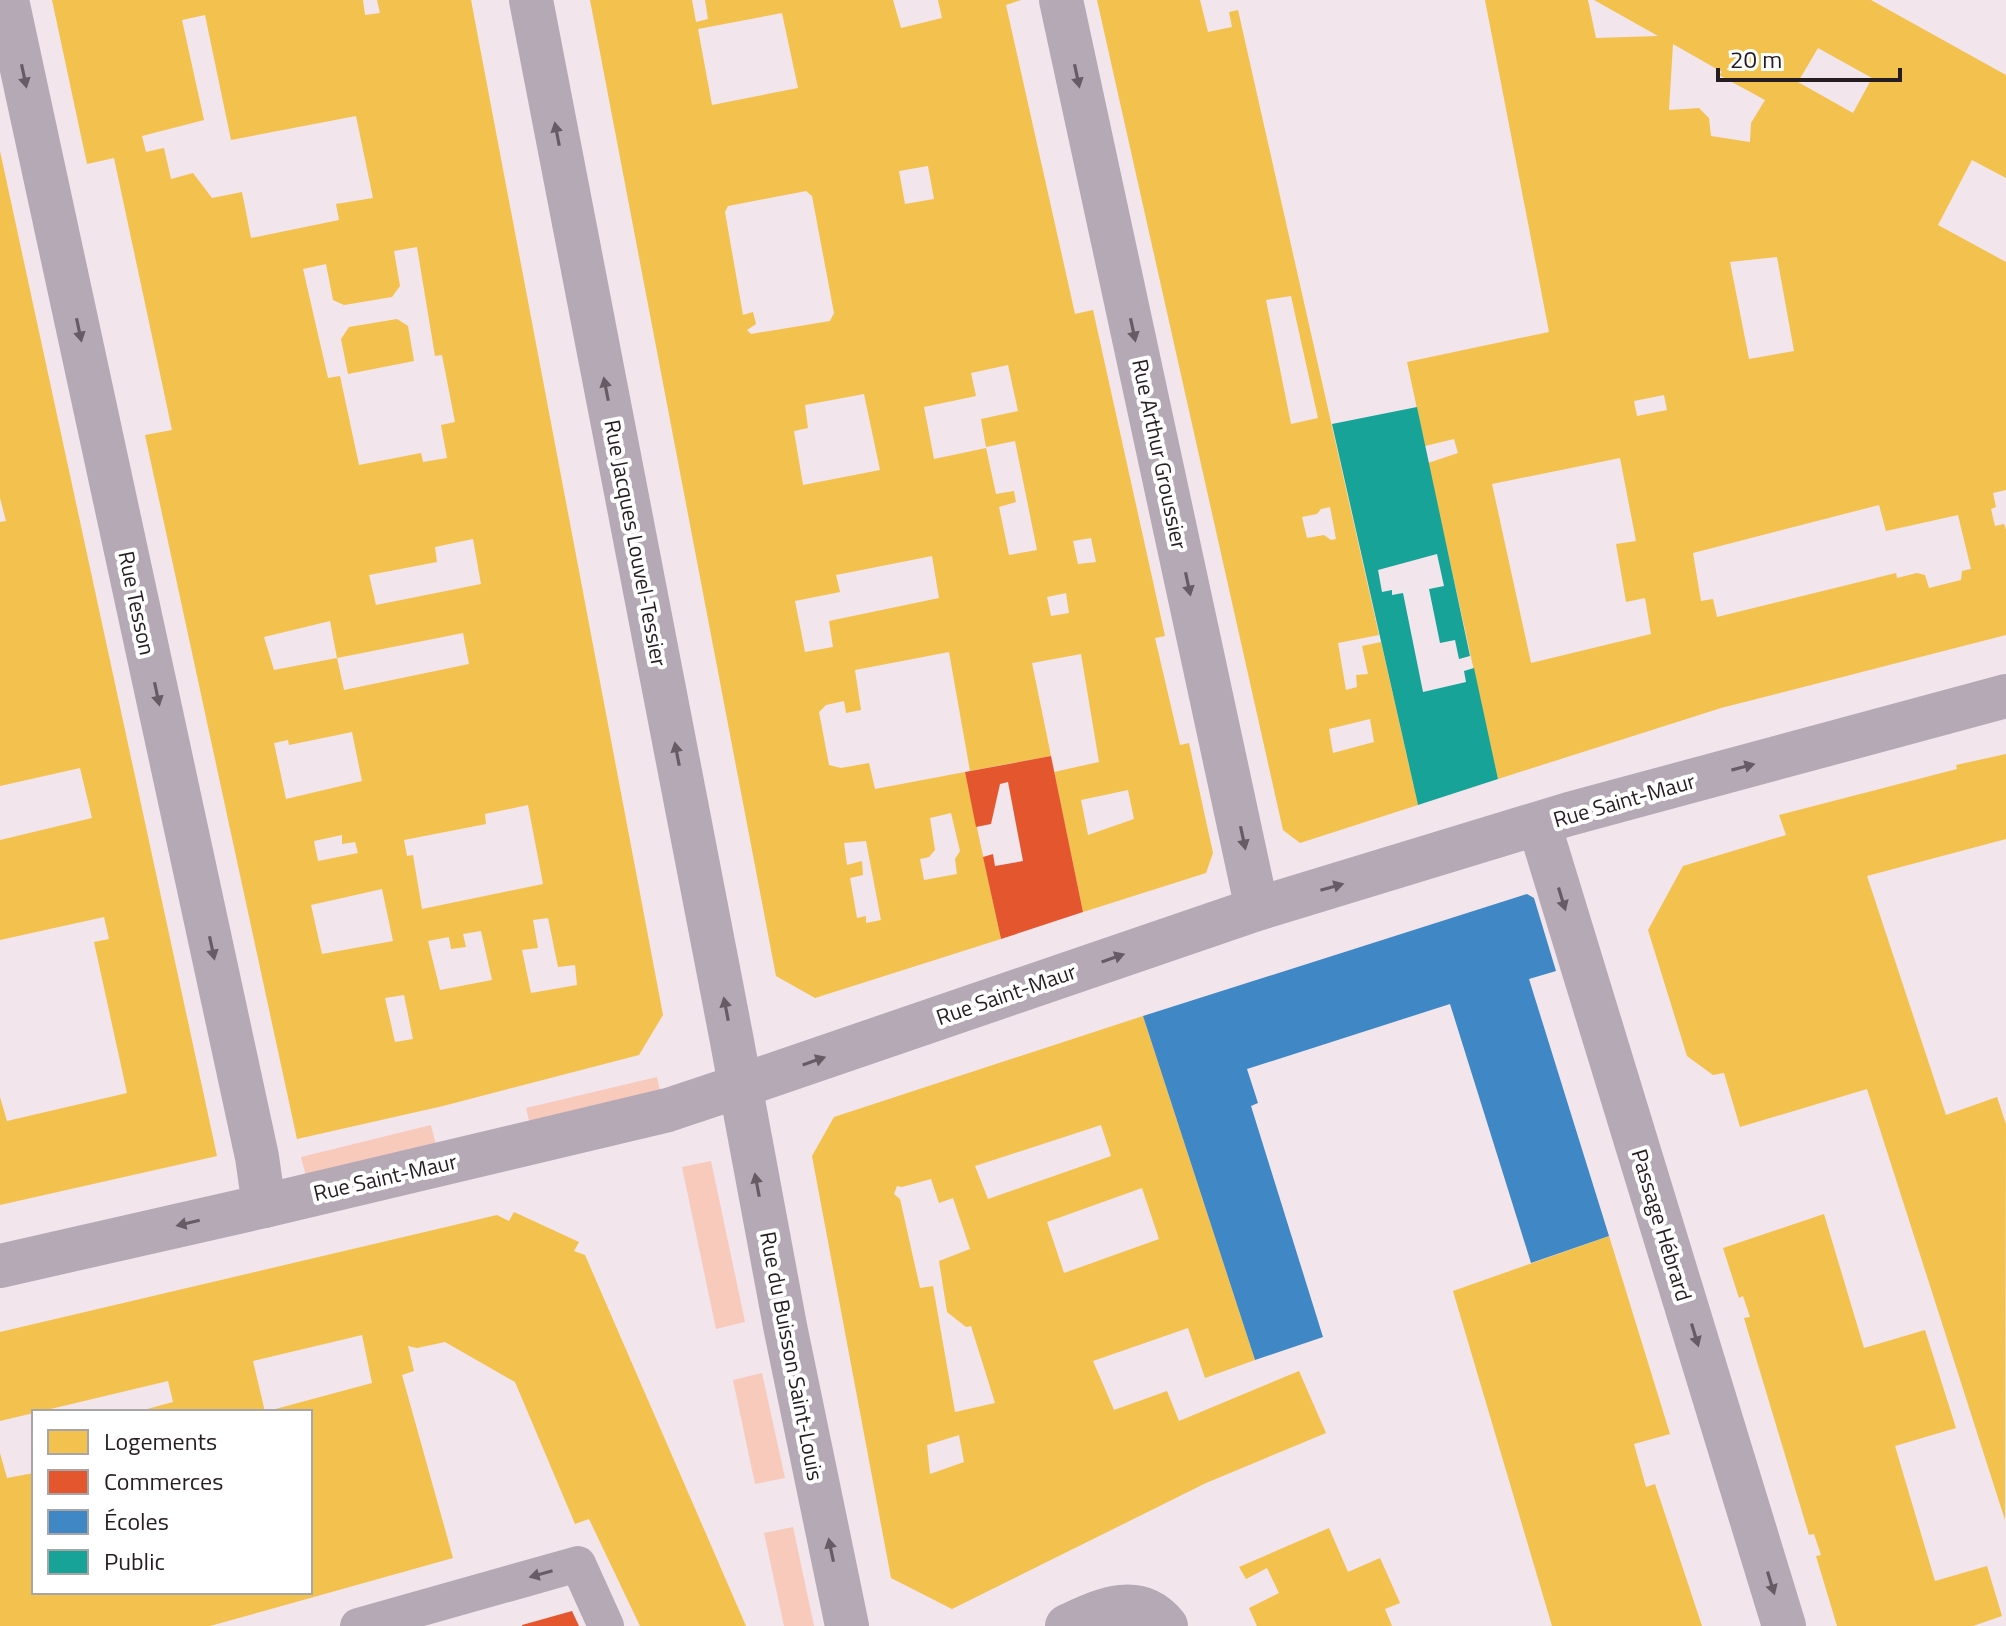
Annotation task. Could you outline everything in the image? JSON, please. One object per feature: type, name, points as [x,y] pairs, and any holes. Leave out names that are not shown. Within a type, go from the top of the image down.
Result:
[{"type":"street","name":"Rue Tesson","points":[[7,0],[257,1157],[264,1206]]},
{"type":"street","name":"Rue Jacques Louvel-Tessier","points":[[531,0],[740,1086]]},
{"type":"street","name":"Rue Arthur Groussier","points":[[1061,0],[1257,909]]},
{"type":"street","name":"Rue Saint-Maur","points":[[0,1266],[668,1110],[1257,909],[1539,824],[2006,696]]},
{"type":"street","name":"Passage Hébrard","points":[[1539,824],[1784,1626]]},
{"type":"street","name":"Rue du Buisson Saint-Louis","points":[[740,1086],[779,1297],[847,1626]]},
{"type":"street","points":[[1067,1626],[1105,1609],[1125,1605],[1146,1610],[1166,1626]]},
{"type":"lane","points":[[358,1626],[578,1564],[606,1626]]},
{"type":"shaded area","points":[[657,1077],[661,1096],[531,1128],[526,1108]]},
{"type":"shaded area","points":[[431,1125],[436,1145],[306,1176],[301,1157]]},
{"type":"shaded area","points":[[711,1161],[745,1322],[716,1329],[682,1167]]},
{"type":"shaded area","points":[[762,1373],[785,1478],[755,1484],[733,1380]]},
{"type":"shaded area","points":[[793,1527],[814,1626],[784,1626],[764,1533]]},
{"type":"building: Logements","points":[[52,0],[363,0],[365,15],[380,13],[377,0],[471,0],[663,1015],[639,1055],[443,1106],[297,1139],[145,435],[172,430],[114,158],[87,164]],"holes":[[[205,15],[231,140],[356,116],[373,198],[336,204],[339,220],[251,238],[242,192],[212,198],[193,173],[171,179],[164,148],[146,152],[142,136],[204,120],[182,20]],[[417,247],[435,356],[442,355],[455,422],[441,425],[447,458],[423,462],[421,453],[359,465],[340,376],[328,378],[303,269],[326,264],[333,300],[344,305],[392,297],[400,286],[394,251]],[[473,539],[481,584],[376,605],[369,575],[437,562],[435,547]],[[330,621],[337,658],[274,670],[264,637]],[[463,633],[469,664],[344,690],[337,658]],[[352,732],[362,781],[286,799],[274,743],[288,740],[289,745]],[[528,805],[543,884],[422,909],[413,855],[407,856],[404,840],[486,824],[485,814]],[[342,835],[342,844],[355,842],[358,853],[318,861],[314,841]],[[382,889],[393,941],[322,954],[311,905]],[[548,918],[558,967],[575,965],[577,985],[531,993],[522,950],[538,948],[533,920]],[[481,931],[492,980],[440,990],[428,941],[449,937],[451,949],[466,947],[463,934]],[[404,995],[413,1039],[395,1042],[385,998]]]},
{"type":"building: Logements","points":[[590,0],[692,0],[696,22],[708,19],[705,0],[893,0],[901,28],[942,18],[938,0],[1021,0],[1006,5],[1075,314],[1093,310],[1165,636],[1155,638],[1180,745],[1189,743],[1213,853],[1206,873],[1083,912],[1054,772],[1099,762],[1081,654],[1032,663],[1051,756],[970,771],[949,652],[855,670],[861,710],[846,713],[844,701],[826,705],[819,712],[829,765],[841,768],[869,763],[875,789],[965,772],[1001,939],[815,998],[776,976]],"holes":[[[782,13],[798,88],[712,105],[698,29]],[[928,166],[934,199],[905,204],[899,171]],[[806,191],[812,196],[834,313],[830,321],[751,334],[747,330],[756,324],[753,312],[743,315],[725,212],[728,206]],[[1008,365],[1018,411],[981,419],[986,447],[1015,441],[1037,550],[1009,555],[999,507],[1016,502],[1014,491],[996,494],[986,448],[934,459],[924,407],[976,396],[971,373]],[[864,394],[880,470],[803,485],[794,431],[808,428],[805,405]],[[1091,538],[1096,562],[1078,564],[1073,541]],[[932,556],[939,598],[829,621],[833,647],[805,652],[795,601],[840,592],[836,575]],[[1066,593],[1069,613],[1051,616],[1047,597]],[[1128,790],[1134,819],[1088,835],[1081,800]],[[951,813],[960,851],[955,859],[957,874],[924,880],[920,859],[929,857],[935,850],[930,818]],[[866,841],[881,920],[866,923],[866,916],[857,918],[850,878],[863,875],[862,861],[847,865],[844,843]]]},
{"type":"building: Logements","points":[[1097,0],[1200,0],[1208,32],[1232,27],[1229,12],[1238,10],[1379,635],[1338,643],[1346,690],[1357,687],[1356,675],[1368,674],[1362,646],[1381,642],[1418,805],[1300,843],[1283,830]],"holes":[[[1291,296],[1318,418],[1291,424],[1266,300]],[[1330,507],[1336,539],[1331,540],[1324,535],[1307,538],[1302,517],[1317,514],[1321,509]],[[1370,719],[1374,742],[1333,753],[1329,729]]]},
{"type":"building: Logements","points":[[1485,0],[1588,0],[1596,38],[1658,36],[1594,0],[1871,0],[2006,75],[2006,178],[1972,160],[1938,225],[2006,262],[2006,490],[1993,493],[1996,507],[1991,509],[1995,526],[2004,524],[2006,530],[2006,635],[1721,708],[1498,779],[1428,463],[1458,453],[1454,439],[1425,446],[1407,362],[1549,332]],"holes":[[[1673,44],[1722,72],[1719,75],[1765,100],[1751,123],[1750,142],[1711,136],[1709,118],[1699,108],[1669,110]],[[1818,48],[1872,78],[1853,113],[1798,82]],[[1777,257],[1794,351],[1749,359],[1730,262]],[[1664,395],[1667,410],[1637,416],[1634,401]],[[1620,458],[1636,541],[1616,544],[1626,602],[1645,598],[1651,634],[1531,663],[1492,484]],[[1879,505],[1886,531],[1958,515],[1971,569],[1962,571],[1961,580],[1929,588],[1925,575],[1917,573],[1897,578],[1896,573],[1717,617],[1713,599],[1701,601],[1693,553]]]},
{"type":"building: Logements","points":[[0,151],[217,1156],[0,1205],[0,1097],[7,1121],[127,1093],[94,942],[109,939],[104,917],[0,940],[0,840],[92,818],[80,768],[0,786],[0,522],[6,521],[0,498]]},
{"type":"building: Logements","points":[[397,319],[408,326],[414,361],[348,374],[341,339],[349,327]]},
{"type":"building: Logements","points":[[2006,754],[2006,839],[1867,876],[1946,1115],[1997,1097],[2006,1124],[2005,1520],[1867,1089],[1740,1127],[1724,1073],[1713,1075],[1687,1056],[1648,930],[1683,866],[1786,835],[1779,815]]},
{"type":"building: Logements","points":[[1143,1016],[1255,1360],[1205,1378],[1188,1328],[1093,1361],[1114,1410],[1167,1391],[1179,1421],[1299,1371],[1326,1433],[1206,1483],[952,1609],[891,1578],[812,1156],[834,1117]],"holes":[[[1101,1125],[1111,1156],[988,1199],[975,1166]],[[931,1179],[939,1203],[953,1198],[970,1249],[939,1261],[947,1312],[966,1327],[971,1326],[995,1403],[955,1412],[933,1286],[920,1288],[900,1199],[894,1194],[897,1186]],[[1142,1188],[1159,1239],[1064,1273],[1047,1222]],[[959,1435],[964,1462],[930,1474],[927,1445]]]},
{"type":"building: Logements","points":[[514,1212],[579,1242],[574,1251],[585,1255],[746,1626],[640,1626],[589,1519],[575,1524],[515,1382],[445,1342],[417,1348],[408,1346],[414,1371],[402,1375],[453,1558],[210,1626],[0,1626],[0,1453],[7,1478],[32,1473],[32,1594],[312,1594],[312,1410],[272,1410],[372,1383],[362,1335],[253,1361],[265,1410],[143,1410],[173,1402],[168,1381],[46,1410],[32,1410],[32,1413],[0,1421],[0,1332],[497,1215],[509,1221]]},
{"type":"building: Logements","points":[[1824,1214],[1864,1348],[1925,1330],[1956,1428],[1895,1446],[1935,1581],[1987,1566],[2002,1616],[1973,1626],[1837,1626],[1816,1556],[1821,1555],[1814,1534],[1809,1535],[1744,1318],[1750,1317],[1743,1296],[1739,1298],[1723,1248]]},
{"type":"building: Logements","points":[[1609,1236],[1670,1434],[1634,1444],[1646,1487],[1655,1484],[1702,1626],[1552,1626],[1453,1291]]},
{"type":"building: Logements","points":[[1329,1528],[1348,1572],[1380,1558],[1400,1603],[1385,1609],[1392,1626],[1257,1626],[1249,1608],[1279,1593],[1267,1568],[1246,1579],[1239,1567]]},
{"type":"building: Commerces","points":[[1051,756],[1083,912],[1001,939],[983,857],[993,854],[995,866],[1023,861],[1008,782],[1000,784],[991,824],[976,827],[965,772]]},
{"type":"building: Commerces","points":[[572,1611],[579,1626],[522,1626],[522,1625]]},
{"type":"building: Écoles","points":[[1527,894],[1534,898],[1556,971],[1529,979],[1609,1236],[1531,1263],[1450,1004],[1247,1069],[1258,1103],[1251,1106],[1323,1337],[1255,1360],[1143,1016]]},
{"type":"building: Public","points":[[1417,407],[1470,656],[1459,659],[1455,640],[1440,643],[1429,589],[1444,586],[1437,554],[1378,570],[1382,592],[1392,590],[1392,595],[1403,593],[1423,692],[1466,682],[1464,671],[1474,668],[1498,779],[1418,805],[1332,424]]}]
